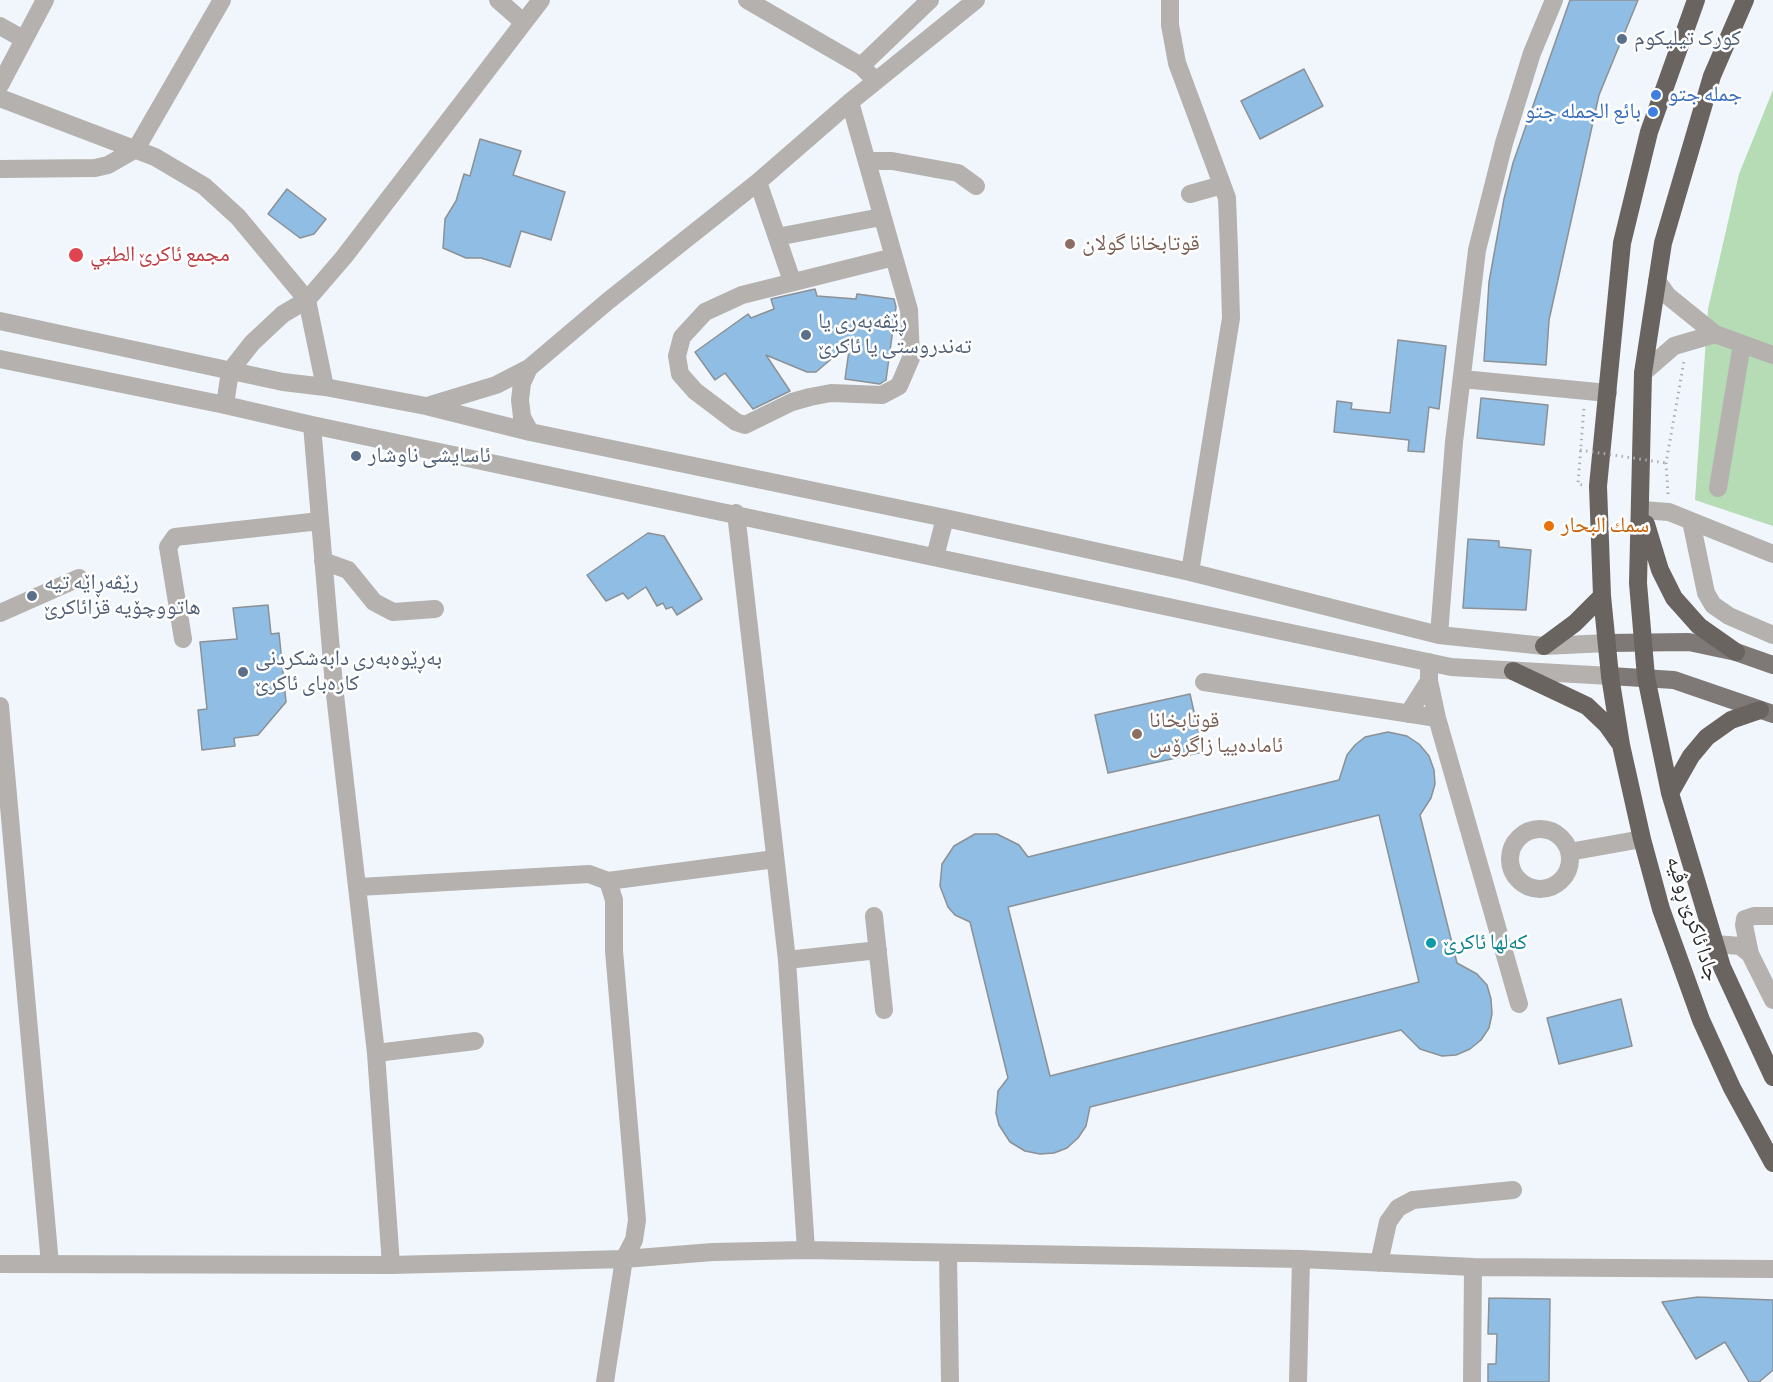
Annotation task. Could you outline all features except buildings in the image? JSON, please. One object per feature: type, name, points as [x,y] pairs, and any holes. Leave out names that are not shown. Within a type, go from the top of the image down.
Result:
[{"type":"highway","name":"جادا ئاکرێ ڕوڤیە","points":[[1696,0],[1649,132],[1622,243],[1598,486],[1602,596],[1610,676],[1621,745],[1642,839],[1661,909],[1701,1020],[1732,1088],[1773,1162]]},
{"type":"highway","points":[[1737,652],[1716,641],[1699,626],[1674,598],[1660,570],[1642,510],[1643,373],[1663,243],[1674,199],[1712,76],[1745,0]]},
{"type":"highway","name":"جادا ئاکرێ ڕوڤیە","points":[[1642,510],[1638,583],[1646,676],[1670,793],[1722,967],[1773,1077]]},
{"type":"highway","points":[[1544,646],[1575,623],[1602,596]]},
{"type":"highway","points":[[1513,671],[1587,706],[1607,725],[1621,745]]},
{"type":"highway","points":[[1670,793],[1691,756],[1707,737],[1731,720],[1767,712]]},
{"type":"main road","points":[[1607,643],[1689,642],[1737,652],[1773,665]]},
{"type":"main road","points":[[1610,676],[1646,676],[1674,680],[1767,712]]},
{"type":"street","points":[[0,85],[45,0]]},
{"type":"street","points":[[0,170],[95,168],[108,165],[136,149],[222,0]]},
{"type":"street","points":[[498,0],[524,22]]},
{"type":"street","points":[[225,405],[230,371],[252,343],[283,314],[307,300],[391,197],[541,0]]},
{"type":"street","points":[[747,0],[861,66],[876,81]]},
{"type":"street","points":[[861,66],[930,0]]},
{"type":"street","points":[[426,406],[496,385],[529,368],[758,182],[850,102],[976,0]]},
{"type":"street","points":[[1170,0],[1170,25],[1177,63],[1227,198],[1231,318],[1190,572]]},
{"type":"street","points":[[1439,634],[1462,379],[1477,250],[1504,143],[1532,53],[1554,0]]},
{"type":"street","points":[[0,26],[23,39]]},
{"type":"street","points":[[0,98],[136,149],[176,168],[204,186],[238,217],[307,300],[325,387]]},
{"type":"street","points":[[850,102],[881,217],[894,257],[909,310],[912,338],[907,374],[899,386],[882,395],[831,393],[792,402],[752,423],[736,422],[695,391],[680,374],[677,356],[682,337],[705,312],[742,294],[894,257]]},
{"type":"street","points":[[867,161],[892,161],[958,173],[976,186]]},
{"type":"street","points":[[758,182],[792,281]]},
{"type":"street","points":[[1190,194],[1222,185]]},
{"type":"street","points":[[777,237],[881,217]]},
{"type":"street","points":[[1657,281],[1668,296],[1715,334],[1773,355]]},
{"type":"street","points":[[0,321],[283,382],[325,387],[426,406],[530,432],[945,518],[1190,572],[1439,634],[1544,646],[1607,643]]},
{"type":"street","points":[[1643,373],[1663,354],[1688,342],[1715,334]]},
{"type":"street","points":[[1718,488],[1742,344]]},
{"type":"street","points":[[0,359],[736,513],[1451,667],[1610,676]]},
{"type":"street","points":[[529,368],[522,383],[520,400],[522,417],[530,432]]},
{"type":"street","points":[[1462,379],[1608,393]]},
{"type":"street","points":[[312,425],[334,686],[359,887],[376,1053],[391,1265]]},
{"type":"street","points":[[1642,510],[1669,512],[1773,554]]},
{"type":"street","points":[[736,513],[787,960],[806,1250]]},
{"type":"street","points":[[935,557],[945,518]]},
{"type":"street","points":[[183,639],[168,547],[175,537],[320,521]]},
{"type":"street","points":[[1691,521],[1706,593],[1713,605],[1729,616],[1773,635]]},
{"type":"street","points":[[323,561],[348,570],[374,602],[393,612],[435,609]]},
{"type":"street","points":[[0,613],[79,578]]},
{"type":"street","points":[[1429,662],[1429,681],[1437,717],[1519,1004]]},
{"type":"street","points":[[1408,714],[1429,681]]},
{"type":"street","points":[[1204,682],[1437,717]]},
{"type":"street","points":[[0,706],[50,1264]]},
{"type":"street","points":[[1538,829],[1558,835],[1569,852],[1568,870],[1556,885],[1547,888],[1528,887],[1514,875],[1511,866],[1510,855],[1519,837],[1538,829]]},
{"type":"street","points":[[1569,852],[1642,839]]},
{"type":"street","points":[[359,887],[589,874],[608,881],[775,859]]},
{"type":"street","points":[[1482,873],[1511,866]]},
{"type":"street","points":[[605,1382],[624,1259],[634,1240],[637,1220],[614,951],[614,900],[608,881]]},
{"type":"street","points":[[874,916],[885,1010]]},
{"type":"street","points":[[1773,916],[1754,916],[1745,919],[1744,925],[1750,954],[1773,1000]]},
{"type":"street","points":[[1715,944],[1740,946],[1750,954]]},
{"type":"street","points":[[787,960],[878,950]]},
{"type":"street","points":[[376,1053],[475,1041]]},
{"type":"street","points":[[1379,1263],[1388,1222],[1398,1208],[1413,1200],[1513,1190]]},
{"type":"street","points":[[0,1264],[391,1265],[624,1259],[713,1252],[806,1250],[1301,1259],[1473,1267],[1773,1269]]},
{"type":"street","points":[[948,1254],[950,1382]]},
{"type":"street","points":[[1298,1382],[1301,1259]]},
{"type":"street","points":[[1472,1382],[1473,1267]]},
{"type":"path","points":[[1668,491],[1666,463],[1688,342]]},
{"type":"path","points":[[1578,484],[1583,414]]},
{"type":"path","points":[[1580,450],[1666,463]]},
{"type":"green space","points":[[1773,90],[1773,526],[1695,500],[1708,309],[1739,174]]},
{"type":"place","name":"کورک تيليكوم","points":[[1622,39]]},
{"type":"place","name":"جملە جتو","points":[[1656,95]]},
{"type":"place","name":"بائع الجملە جتو","points":[[1653,112]]},
{"type":"place","name":"قوتابخانا گولان","points":[[1070,244]]},
{"type":"place","name":"مجمع ئاکرێ الطبي","points":[[76,255]]},
{"type":"place","name":"ڕێڤەبەری یا تەندروستی یا ئاکرێ","points":[[806,335]]},
{"type":"place","name":"ئاسايشى ناوشار","points":[[356,456]]},
{"type":"place","name":"سمك البحار","points":[[1549,526]]},
{"type":"place","name":"رێڤەڕاێە تیە هاتووچۆیە قزائاکرێ","points":[[32,596]]},
{"type":"place","name":"بەڕێوەبەری دابەشکردنی کارەبای ئاکرێ","points":[[243,672]]},
{"type":"place","name":"قوتابخانا ئامادەییا زاگرۆس","points":[[1137,734]]},
{"type":"place","name":"کەلها ئاکرێ","points":[[1431,943]]}]
